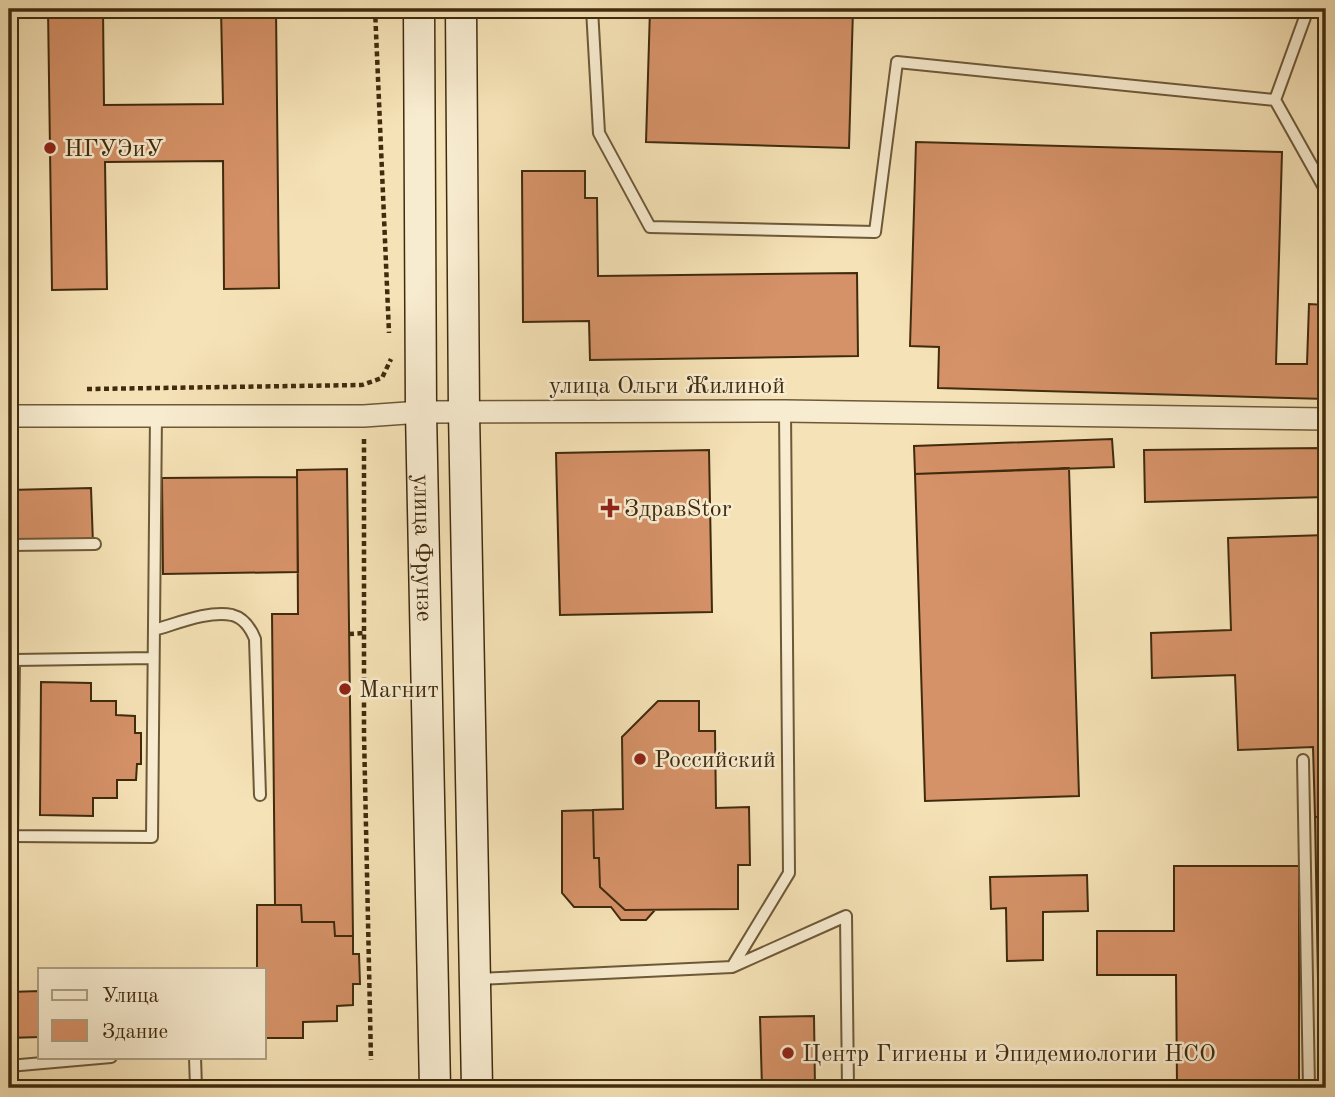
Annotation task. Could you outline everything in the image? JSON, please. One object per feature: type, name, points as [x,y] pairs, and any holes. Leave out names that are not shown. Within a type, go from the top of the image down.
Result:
[{"type":"main road","name":"улица Фрунзе","points":[[419,9],[421,412],[435,1088]]},
{"type":"main road","name":"улица Фрунзе","points":[[461,9],[464,412],[477,1088]]},
{"type":"street","name":"улица Ольги Жилиной","points":[[9,416],[364,416],[421,412],[785,411],[1326,419]]},
{"type":"lane","points":[[592,9],[598,133],[650,228],[875,232],[897,62],[1275,100]]},
{"type":"lane","points":[[1308,9],[1275,100],[1326,191]]},
{"type":"lane","points":[[732,967],[789,873],[785,411]]},
{"type":"lane","points":[[153,658],[14,660],[12,836],[152,837],[156,415]]},
{"type":"lane","points":[[9,545],[96,544]]},
{"type":"lane","points":[[154,630],[211,615],[234,615],[250,626],[255,639],[260,795]]},
{"type":"lane","points":[[1303,760],[1309,1088]]},
{"type":"lane","points":[[475,979],[732,967],[846,916],[848,1088]]},
{"type":"lane","points":[[9,1066],[100,1058]]},
{"type":"lane","points":[[195,1058],[196,1088]]},
{"type":"path","points":[[375,9],[390,334]]},
{"type":"path","points":[[77,389],[362,385],[382,378],[391,361],[390,348]]},
{"type":"path","points":[[362,385],[364,734],[371,1060]]},
{"type":"path","points":[[349,634],[364,634]]},
{"type":"building","points":[[48,9],[103,9],[104,105],[223,104],[221,9],[276,9],[279,288],[224,289],[223,161],[105,162],[107,289],[52,290]]},
{"type":"building","points":[[650,9],[853,9],[849,148],[646,142]]},
{"type":"building","points":[[916,142],[1282,152],[1276,364],[1307,364],[1309,304],[1326,305],[1326,399],[938,388],[939,347],[910,346]]},
{"type":"building","points":[[522,171],[585,171],[585,198],[597,198],[598,276],[857,273],[858,356],[590,360],[589,321],[523,322]]},
{"type":"building","points":[[1112,439],[1114,467],[915,474],[914,446]]},
{"type":"building","points":[[1326,448],[1326,497],[1145,502],[1144,450]]},
{"type":"building","points":[[709,450],[712,612],[560,615],[556,453]]},
{"type":"building","points":[[1069,468],[1079,796],[925,801],[915,474]]},
{"type":"building","points":[[347,469],[353,936],[335,936],[334,922],[302,922],[301,905],[275,905],[272,614],[298,614],[297,470]]},
{"type":"building","points":[[297,477],[298,572],[163,574],[162,478]]},
{"type":"building","points":[[91,488],[93,544],[9,545],[9,490]]},
{"type":"building","points":[[1326,535],[1326,817],[1315,817],[1313,747],[1238,750],[1235,675],[1152,678],[1151,633],[1231,630],[1228,538]]},
{"type":"building","points":[[41,682],[91,683],[91,701],[116,701],[116,715],[135,716],[135,733],[141,733],[141,764],[137,764],[136,780],[117,780],[117,798],[93,798],[93,816],[40,815]]},
{"type":"building","points":[[658,701],[699,701],[699,731],[715,731],[716,808],[749,807],[750,865],[738,865],[738,909],[625,910],[600,887],[599,858],[594,858],[593,810],[623,809],[622,737]]},
{"type":"building","points":[[593,810],[594,858],[599,858],[600,887],[625,910],[655,910],[646,920],[621,920],[611,907],[574,907],[562,893],[562,811]]},
{"type":"building","points":[[1315,817],[1326,817],[1326,1088],[1320,1088]]},
{"type":"building","points":[[1174,866],[1299,866],[1299,1084],[1177,1084],[1176,975],[1097,975],[1097,931],[1174,931]]},
{"type":"building","points":[[1087,875],[1088,911],[1043,912],[1043,960],[1007,961],[1006,908],[991,909],[990,877]]},
{"type":"building","points":[[257,905],[301,905],[302,922],[334,922],[335,936],[353,936],[353,954],[359,954],[360,984],[353,984],[353,1005],[337,1006],[337,1021],[303,1022],[303,1038],[266,1038],[266,968],[257,968]]},
{"type":"building","points":[[38,991],[38,1037],[9,1038],[9,992]]},
{"type":"building","name":"Центр Гигиены и Эпидемиологии НСО","points":[[814,1016],[815,1088],[762,1088],[760,1017]]},
{"type":"place","name":"НГУЭиУ","points":[[50,148]]},
{"type":"place","name":"ЗдравStor","points":[[610,508]]},
{"type":"place","name":"Магнит","points":[[345,689]]},
{"type":"place","name":"Российский","points":[[640,759]]},
{"type":"place","name":"Центр Гигиены и Эпидемиологии НСО","points":[[788,1053]]}]
